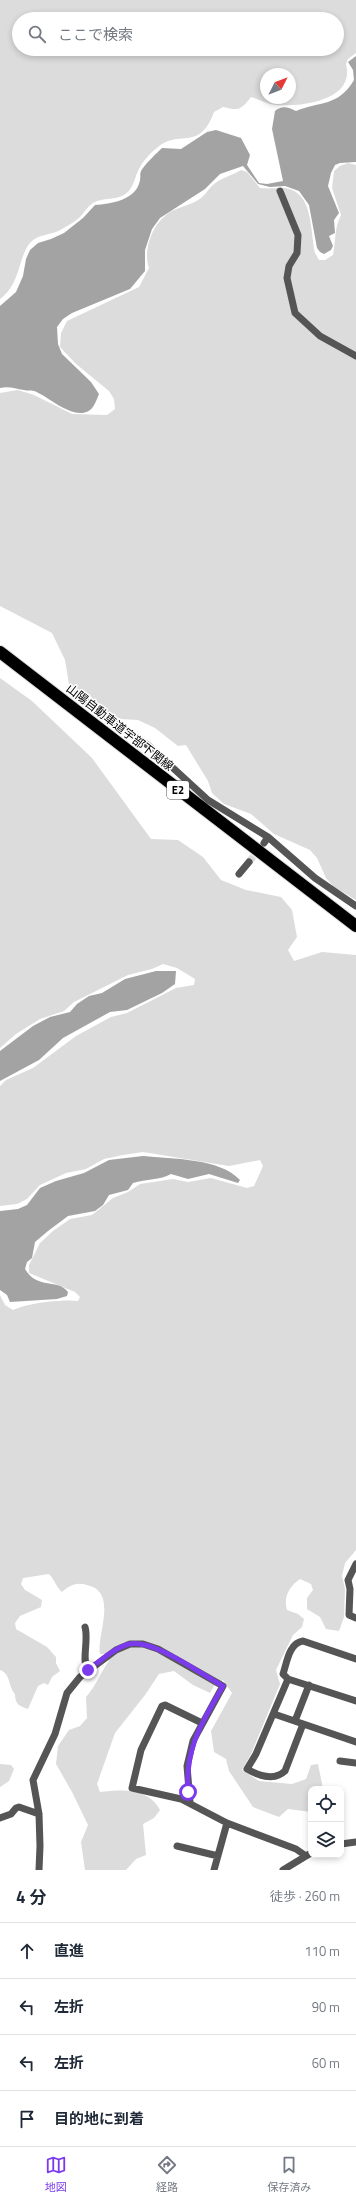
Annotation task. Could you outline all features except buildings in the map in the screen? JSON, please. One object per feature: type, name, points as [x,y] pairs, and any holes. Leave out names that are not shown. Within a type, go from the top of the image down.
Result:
[{"type":"highway","name":"山陽自動車道宇部下関線","points":[[0,652],[356,926]]},
{"type":"street","points":[[280,191],[298,235],[297,253],[289,266],[287,278],[295,313],[320,336],[356,356]]},
{"type":"street","points":[[85,701],[149,746],[208,800],[266,840],[315,878],[356,906]]},
{"type":"street","points":[[239,874],[249,862]]},
{"type":"street","points":[[356,1564],[353,1574],[348,1580],[350,1588],[349,1615],[356,1618]]},
{"type":"street","points":[[85,1627],[88,1639],[85,1662],[88,1670]]},
{"type":"street","points":[[356,1659],[303,1641],[297,1642],[293,1646],[283,1674],[288,1678],[356,1701]]},
{"type":"street","points":[[39,1870],[39,1814],[33,1780],[55,1734],[67,1693],[88,1670],[116,1650],[130,1644],[143,1644],[158,1649],[223,1686],[193,1741],[187,1766],[190,1802]]},
{"type":"street","points":[[288,1678],[256,1754],[247,1769],[256,1774],[271,1777],[280,1776],[286,1771],[303,1724]]},
{"type":"street","points":[[295,1721],[308,1685]]},
{"type":"street","points":[[202,1723],[164,1705],[162,1706],[141,1750],[132,1788],[190,1802],[227,1823],[308,1854]]},
{"type":"street","points":[[274,1714],[356,1742]]},
{"type":"street","points":[[340,1761],[356,1764]]},
{"type":"street","points":[[0,1818],[11,1814],[16,1808],[19,1807],[39,1814]]},
{"type":"street","points":[[214,1870],[227,1823]]},
{"type":"street","points":[[344,1844],[356,1842]]},
{"type":"street","points":[[177,1846],[218,1856]]},
{"type":"street","points":[[283,1870],[308,1854]]},
{"type":"shaded area","points":[[0,0],[356,0],[356,53],[348,59],[346,64],[347,77],[342,87],[334,94],[322,100],[310,103],[297,105],[272,104],[296,104],[296,68],[260,68],[260,100],[251,97],[242,107],[233,109],[223,107],[214,112],[202,132],[188,138],[165,142],[152,152],[145,160],[137,172],[130,190],[127,193],[117,198],[93,203],[76,220],[54,233],[41,236],[30,243],[23,256],[12,286],[0,299]]},
{"type":"shaded area","points":[[356,56],[356,162],[340,163],[335,165],[331,173],[328,186],[339,213],[334,220],[335,233],[329,236],[333,246],[331,250],[324,254],[317,248],[309,205],[299,191],[285,186],[270,187],[258,184],[243,166],[220,174],[205,189],[160,218],[152,229],[145,250],[145,271],[130,289],[72,313],[63,319],[57,327],[58,344],[62,354],[91,382],[99,394],[90,410],[84,413],[76,413],[34,391],[10,387],[0,388],[0,306],[16,292],[23,276],[26,259],[30,250],[38,243],[64,233],[83,218],[95,205],[122,200],[134,192],[138,187],[142,170],[162,148],[181,149],[207,132],[216,130],[241,138],[250,155],[247,165],[259,183],[267,184],[283,181],[272,129],[275,111],[285,107],[296,111],[328,102],[342,95],[354,80],[353,70],[348,62]]},
{"type":"shaded area","points":[[348,163],[356,165],[356,900],[334,887],[326,878],[317,858],[310,850],[274,834],[251,814],[224,804],[212,793],[208,781],[186,745],[178,746],[155,728],[138,720],[121,719],[101,709],[89,694],[79,695],[70,690],[65,660],[52,633],[0,606],[0,393],[18,390],[34,395],[72,414],[107,415],[115,409],[114,399],[109,391],[76,364],[60,347],[61,333],[67,321],[139,287],[149,268],[147,254],[152,233],[161,220],[170,212],[197,201],[217,182],[241,170],[247,172],[260,188],[285,188],[294,191],[301,197],[309,214],[315,253],[319,260],[325,260],[333,255],[336,230],[341,215],[332,188],[334,171],[340,166]]},
{"type":"shaded area","points":[[0,678],[32,701],[92,758],[151,839],[178,840],[203,857],[221,880],[246,890],[281,897],[292,910],[297,937],[288,950],[294,961],[322,952],[356,955],[356,1550],[345,1563],[342,1576],[345,1589],[344,1617],[339,1631],[326,1629],[320,1617],[307,1609],[307,1598],[313,1590],[311,1584],[300,1579],[290,1588],[286,1600],[287,1610],[298,1614],[304,1619],[302,1627],[293,1635],[276,1670],[280,1684],[251,1754],[242,1770],[259,1781],[292,1784],[306,1779],[311,1765],[318,1764],[322,1786],[308,1786],[308,1812],[288,1809],[279,1817],[253,1807],[229,1771],[226,1759],[214,1752],[211,1731],[232,1693],[223,1680],[214,1686],[210,1693],[193,1685],[174,1671],[159,1674],[145,1695],[115,1733],[97,1784],[100,1792],[117,1790],[142,1794],[149,1797],[160,1810],[154,1818],[143,1824],[146,1855],[136,1859],[126,1870],[85,1870],[81,1842],[88,1825],[56,1764],[58,1746],[69,1730],[80,1726],[87,1718],[86,1697],[109,1661],[104,1654],[100,1654],[104,1605],[102,1596],[97,1589],[83,1584],[77,1584],[62,1592],[49,1574],[23,1578],[21,1584],[25,1590],[42,1600],[41,1607],[20,1616],[15,1623],[16,1629],[47,1647],[56,1657],[56,1663],[60,1671],[52,1677],[48,1685],[44,1683],[38,1686],[28,1709],[20,1706],[17,1702],[8,1677],[0,1670],[0,1295],[5,1305],[13,1310],[27,1305],[45,1302],[78,1301],[80,1297],[75,1292],[29,1273],[29,1265],[40,1243],[53,1231],[70,1219],[92,1215],[113,1198],[128,1192],[140,1184],[173,1179],[188,1182],[211,1178],[247,1188],[254,1186],[263,1166],[260,1160],[229,1166],[143,1152],[123,1155],[104,1159],[86,1169],[66,1173],[40,1185],[27,1199],[17,1204],[0,1206],[0,1086],[6,1080],[33,1068],[76,1036],[111,1017],[127,1013],[176,988],[194,985],[195,979],[177,968],[163,964],[152,969],[128,975],[74,1002],[64,1011],[40,1019],[16,1034],[0,1048]]},
{"type":"shaded area","points":[[156,971],[176,971],[175,984],[162,993],[127,1010],[110,1012],[63,1038],[39,1060],[0,1081],[0,1051],[33,1026],[50,1017],[70,1012],[77,1004],[89,996],[102,993],[125,979]]},
{"type":"shaded area","points":[[143,1156],[181,1159],[208,1164],[220,1167],[240,1180],[238,1183],[209,1174],[188,1179],[171,1174],[133,1183],[128,1190],[109,1195],[103,1205],[95,1211],[68,1216],[35,1242],[32,1258],[27,1262],[25,1269],[30,1275],[41,1282],[59,1285],[64,1288],[68,1292],[67,1296],[57,1299],[10,1302],[7,1295],[0,1290],[0,1211],[18,1209],[27,1205],[40,1188],[56,1181],[84,1173],[109,1160]]},
{"type":"shaded area","points":[[0,1764],[11,1765],[14,1769],[9,1781],[0,1787]]},
{"type":"tunnel","points":[[249,862],[260,848]]},
{"type":"route","points":[[88,1670],[116,1650],[130,1644],[143,1644],[158,1649],[223,1686],[193,1741],[187,1766],[188,1792]]}]
